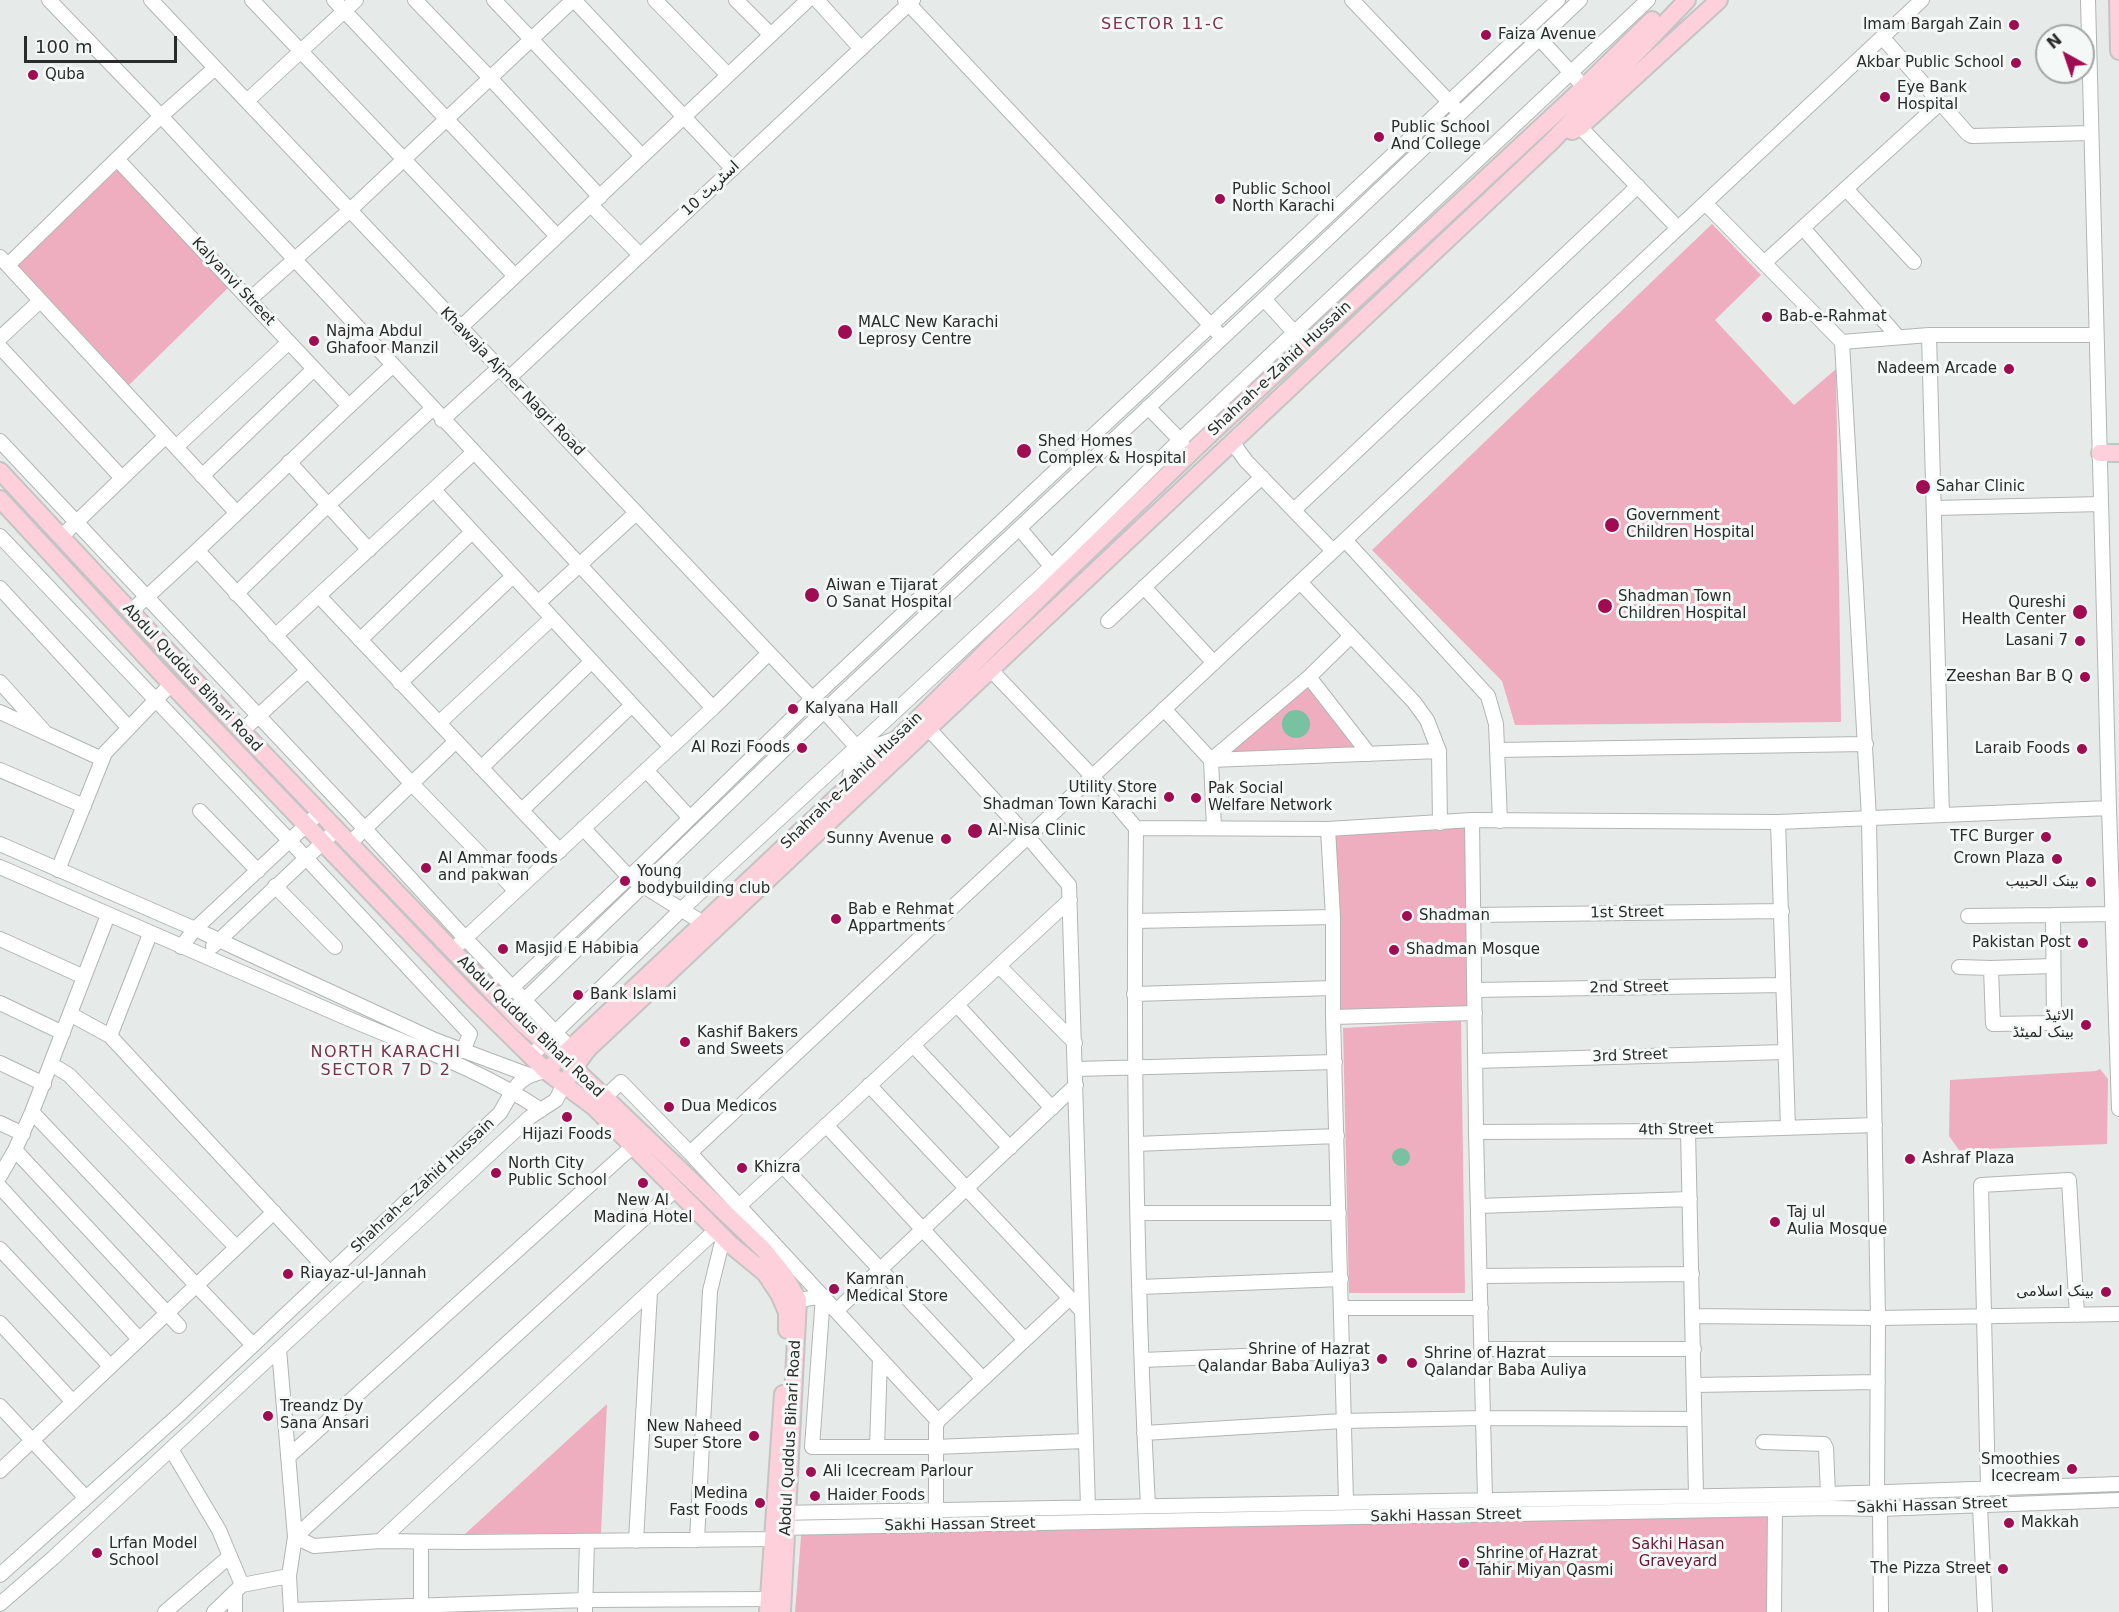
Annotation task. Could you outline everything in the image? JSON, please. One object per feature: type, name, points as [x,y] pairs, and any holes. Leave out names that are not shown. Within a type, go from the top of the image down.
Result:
[{"type":"main road","name":"Shahrah-e-Zahid Hussain","points":[[564,1084],[572,1058],[704,923],[899,738],[1056,572],[1188,456],[1584,87],[1672,0]]},
{"type":"main road","points":[[1551,143],[1687,0]]},
{"type":"main road","points":[[1551,143],[1580,127],[1719,0]]},
{"type":"main road","points":[[2118,0],[2119,51]]},
{"type":"main road","name":"Shahrah-e-Zahid Hussain","points":[[546,1071],[572,1058],[1233,443],[1551,143]]},
{"type":"main road","points":[[1206,438],[1220,455]]},
{"type":"main road","points":[[2100,453],[2119,453]]},
{"type":"main road","name":"Abdul Quddus Bihari Road","points":[[0,471],[319,813],[452,951],[512,1012],[550,1038],[572,1058],[604,1098],[763,1249],[784,1275],[790,1302],[779,1524],[782,1612]]},
{"type":"main road","name":"Abdul Quddus Bihari Road","points":[[0,500],[171,684],[471,998],[546,1071],[594,1107],[720,1234],[765,1273],[779,1294],[790,1302]]},
{"type":"main road","name":"Abdul Quddus Bihari Road","points":[[768,1606],[779,1524]]},
{"type":"street","points":[[49,0],[161,116],[713,708]]},
{"type":"street","name":"Khawaja Ajmer Nagri Road","points":[[151,0],[872,764]]},
{"type":"street","points":[[252,0],[514,275]]},
{"type":"street","points":[[334,0],[557,236]]},
{"type":"street","points":[[247,101],[356,0]]},
{"type":"street","points":[[415,0],[491,79],[640,255]]},
{"type":"street","points":[[494,0],[642,156]]},
{"type":"street","points":[[249,300],[349,211],[574,0],[733,169]]},
{"type":"street","points":[[655,0],[728,75]]},
{"type":"street","points":[[736,0],[771,35]]},
{"type":"street","points":[[460,328],[808,0]]},
{"type":"street","points":[[816,0],[861,49]]},
{"type":"street","points":[[1352,0],[1460,113]]},
{"type":"street","points":[[500,999],[812,699],[1558,0]]},
{"type":"street","points":[[512,1012],[824,711],[1580,0]]},
{"type":"street","points":[[531,1056],[682,909],[856,747],[1056,572],[1180,440],[1648,0]]},
{"type":"street","points":[[690,1153],[1922,0]]},
{"type":"street","points":[[2088,0],[2119,1109]]},
{"type":"street","points":[[909,1],[1223,338]]},
{"type":"street","name":"اسٹریٹ 10","points":[[442,420],[504,373],[640,255],[861,49],[909,1]]},
{"type":"street","points":[[1882,37],[1972,136],[2091,133]]},
{"type":"street","points":[[1539,38],[1584,87]]},
{"type":"street","points":[[215,68],[4,261],[236,512]]},
{"type":"street","points":[[1764,263],[1940,103]]},
{"type":"street","points":[[1580,127],[1678,228]]},
{"type":"street","name":"Kalyanvi Street","points":[[117,159],[349,406]]},
{"type":"street","points":[[1294,510],[1638,186]]},
{"type":"street","points":[[1846,189],[1914,262]]},
{"type":"street","points":[[1705,203],[1842,342],[1869,819],[1878,1318],[1877,1492],[1880,1509],[1881,1612]]},
{"type":"street","points":[[1803,228],[1898,338]]},
{"type":"street","points":[[1264,299],[1306,346]]},
{"type":"street","points":[[0,338],[40,301]]},
{"type":"street","points":[[1842,342],[1929,335],[2096,335]]},
{"type":"street","points":[[1929,335],[1942,815]]},
{"type":"street","points":[[176,447],[289,342]]},
{"type":"street","points":[[0,347],[123,478]]},
{"type":"street","points":[[130,612],[198,551],[236,512],[392,366]]},
{"type":"street","points":[[202,476],[314,369]]},
{"type":"street","points":[[1148,407],[1180,440],[1188,456]]},
{"type":"street","points":[[236,594],[432,409]]},
{"type":"street","points":[[61,537],[166,436]]},
{"type":"street","points":[[0,441],[465,938],[525,999],[550,1038]]},
{"type":"street","points":[[1233,443],[1262,477],[1333,551]]},
{"type":"street","points":[[275,636],[473,453]]},
{"type":"street","points":[[289,462],[369,550]]},
{"type":"street","points":[[1108,621],[1262,477]]},
{"type":"street","points":[[434,490],[671,747]]},
{"type":"street","points":[[1935,508],[2101,504]]},
{"type":"street","points":[[538,603],[636,513]]},
{"type":"street","points":[[1020,529],[1056,572]]},
{"type":"street","points":[[360,640],[472,532]]},
{"type":"street","points":[[0,536],[290,841],[470,1035],[463,1051]]},
{"type":"street","points":[[1345,540],[1488,696],[1496,724],[1500,821]]},
{"type":"street","points":[[198,551],[412,784],[516,891]]},
{"type":"street","points":[[400,683],[513,576]]},
{"type":"street","points":[[1300,582],[1414,702],[1427,720],[1439,752],[1440,823]]},
{"type":"street","points":[[1144,587],[1214,663]]},
{"type":"street","points":[[0,588],[129,728]]},
{"type":"street","points":[[319,596],[560,850]]},
{"type":"street","points":[[439,723],[552,618]]},
{"type":"street","points":[[1211,760],[1309,676],[1351,636]]},
{"type":"street","points":[[452,951],[768,654]]},
{"type":"street","points":[[481,768],[592,662]]},
{"type":"street","points":[[990,669],[1092,776],[1136,828],[1134,1067],[1148,1506]]},
{"type":"street","points":[[242,731],[307,671]]},
{"type":"street","points":[[1309,676],[1369,754]]},
{"type":"street","points":[[0,682],[45,733]]},
{"type":"street","points":[[58,870],[105,753],[171,684]]},
{"type":"street","points":[[522,810],[632,705]]},
{"type":"street","points":[[1164,709],[1211,760],[1214,828]]},
{"type":"street","points":[[0,712],[102,759]]},
{"type":"street","points":[[856,747],[875,746],[899,738],[942,714]]},
{"type":"street","points":[[928,728],[1069,885],[1088,1507]]},
{"type":"street","points":[[350,844],[456,741]]},
{"type":"street","points":[[1497,750],[1866,744]]},
{"type":"street","points":[[840,810],[848,787],[856,747]]},
{"type":"street","points":[[1211,760],[1439,752]]},
{"type":"street","points":[[0,770],[84,807]]},
{"type":"street","points":[[646,770],[690,818]]},
{"type":"street","points":[[1136,828],[1328,829],[1472,820],[1778,822],[2109,808]]},
{"type":"street","points":[[200,811],[258,870]]},
{"type":"street","points":[[181,947],[195,929],[319,813]]},
{"type":"street","points":[[1472,820],[1476,1132],[1485,1499]]},
{"type":"street","points":[[1778,822],[1788,1128]]},
{"type":"street","points":[[584,828],[629,877],[704,923]]},
{"type":"street","points":[[1328,829],[1333,917],[1333,1017],[1346,1502]]},
{"type":"street","points":[[205,956],[217,940],[336,830]]},
{"type":"street","points":[[0,844],[195,929],[435,1040],[529,1075]]},
{"type":"street","points":[[0,867],[150,934],[462,1065],[513,1091],[541,1110]]},
{"type":"street","points":[[275,886],[335,947]]},
{"type":"street","points":[[739,1206],[1070,900]]},
{"type":"street","name":"1st Street","points":[[1473,915],[1782,911]]},
{"type":"street","points":[[1968,916],[2112,914]]},
{"type":"street","points":[[1,1174],[23,1134],[44,1084],[108,915]]},
{"type":"street","points":[[1991,968],[1993,1024],[2054,1023],[2053,915]]},
{"type":"street","points":[[1135,921],[1333,917]]},
{"type":"street","points":[[110,1036],[150,934]]},
{"type":"street","points":[[0,939],[84,977]]},
{"type":"street","points":[[999,966],[1075,1043]]},
{"type":"street","points":[[1959,967],[2053,966]]},
{"type":"street","name":"2nd Street","points":[[1474,990],[1783,985]]},
{"type":"street","points":[[1134,994],[1333,988]]},
{"type":"street","points":[[0,1003],[63,1033]]},
{"type":"street","points":[[957,1005],[1052,1108]]},
{"type":"street","points":[[1333,1017],[1475,1013]]},
{"type":"street","points":[[70,1014],[110,1036],[330,1273]]},
{"type":"street","points":[[913,1045],[1010,1148]]},
{"type":"street","name":"3rd Street","points":[[1475,1061],[1785,1052]]},
{"type":"street","points":[[1076,1069],[1335,1062]]},
{"type":"street","points":[[0,1063],[44,1084]]},
{"type":"street","points":[[51,1064],[69,1075],[236,1247]]},
{"type":"street","name":"Shahrah-e-Zahid Hussain","points":[[0,1575],[253,1345],[500,1113],[518,1083],[529,1075],[546,1071]]},
{"type":"street","points":[[604,1098],[621,1082],[690,1153],[938,1421]]},
{"type":"street","name":"Shahrah-e-Zahid Hussain","points":[[0,1604],[53,1558],[530,1117],[556,1100],[564,1084]]},
{"type":"street","points":[[869,1085],[1082,1311]]},
{"type":"street","points":[[836,1311],[1076,1085]]},
{"type":"street","points":[[32,1112],[253,1345]]},
{"type":"street","points":[[0,1123],[23,1134]]},
{"type":"street","points":[[826,1125],[1025,1340]]},
{"type":"street","name":"4th Street","points":[[1476,1132],[1688,1131],[1875,1125]]},
{"type":"street","points":[[1688,1131],[1696,1495]]},
{"type":"street","points":[[1136,1144],[1337,1136]]},
{"type":"street","points":[[288,1457],[633,1146]]},
{"type":"street","points":[[15,1150],[179,1326]]},
{"type":"street","points":[[783,1166],[983,1379]]},
{"type":"street","points":[[1988,1490],[1981,1185],[2069,1180],[2077,1315]]},
{"type":"street","points":[[0,1187],[139,1339]]},
{"type":"street","points":[[295,1537],[676,1190]]},
{"type":"street","points":[[1478,1206],[1690,1199]]},
{"type":"street","points":[[0,1471],[274,1212]]},
{"type":"street","points":[[1138,1214],[1339,1213]]},
{"type":"street","points":[[381,1541],[650,1292],[720,1234]]},
{"type":"street","points":[[697,1540],[710,1291],[720,1234]]},
{"type":"street","points":[[0,1249],[110,1366]]},
{"type":"street","points":[[1480,1276],[1692,1274]]},
{"type":"street","points":[[1140,1287],[1341,1279]]},
{"type":"street","points":[[636,1541],[650,1292]]},
{"type":"street","points":[[823,1296],[812,1447],[935,1447],[1085,1441]]},
{"type":"street","points":[[790,1302],[823,1296]]},
{"type":"street","points":[[936,1510],[935,1447],[938,1421],[1070,1298]]},
{"type":"street","points":[[1342,1308],[1480,1308]]},
{"type":"street","points":[[1693,1316],[1878,1318],[2119,1314]]},
{"type":"street","points":[[0,1323],[73,1402]]},
{"type":"street","points":[[279,1349],[295,1537],[289,1576],[291,1611],[585,1606],[768,1606]]},
{"type":"street","points":[[1482,1349],[1694,1349]]},
{"type":"street","points":[[1142,1360],[1342,1352]]},
{"type":"street","points":[[877,1447],[880,1358]]},
{"type":"street","points":[[1694,1384],[1878,1382]]},
{"type":"street","points":[[0,1406],[86,1498]]},
{"type":"street","points":[[1144,1433],[1343,1421],[1482,1418],[1693,1419]]},
{"type":"street","points":[[1763,1442],[1824,1444],[1828,1494]]},
{"type":"street","points":[[171,1449],[219,1530],[230,1556],[238,1589],[235,1612]]},
{"type":"street","name":"Sakhi Hassan Street","points":[[779,1524],[936,1510],[1828,1494],[2119,1484]]},
{"type":"street","name":"Sakhi Hassan Street","points":[[779,1524],[1880,1509],[2119,1500]]},
{"type":"street","points":[[1980,1506],[1985,1612]]},
{"type":"street","points":[[1774,1612],[1775,1509]]},
{"type":"street","points":[[295,1537],[314,1546],[381,1541],[697,1540],[779,1524]]},
{"type":"street","points":[[585,1606],[587,1541]]},
{"type":"street","points":[[421,1542],[421,1608]]},
{"type":"street","points":[[165,1612],[230,1556]]},
{"type":"street","points":[[214,1612],[238,1589],[289,1576]]},
{"type":"green space","points":[[117,170],[229,287],[129,385],[18,265]]},
{"type":"green space","points":[[1712,224],[1761,275],[1715,320],[1794,405],[1836,369],[1841,722],[1515,725],[1502,681],[1372,550]]},
{"type":"green space","points":[[1309,677],[1369,754],[1211,760]]},
{"type":"green space","points":[[1472,820],[1475,1013],[1333,1017],[1328,829]]},
{"type":"green space","points":[[1461,1021],[1465,1293],[1349,1293],[1343,1028]]},
{"type":"green space","points":[[2100,1069],[2108,1079],[2107,1144],[1959,1150],[1949,1136],[1950,1080]]},
{"type":"green space","points":[[607,1404],[601,1533],[465,1534]]},
{"type":"green space","name":"Sakhi Hasan Graveyard","points":[[1775,1493],[1774,1612],[795,1612],[803,1512]]},
{"type":"shaded area","points":[[1296,710],[1306,714],[1310,724],[1306,734],[1296,738],[1286,734],[1282,724],[1286,714]]},
{"type":"shaded area","points":[[1397,1148],[1405,1148],[1410,1153],[1408,1164],[1397,1166],[1392,1161],[1392,1153]]},
{"type":"place","name":"Imam Bargah Zain","points":[[2014,25]]},
{"type":"place","name":"Faiza Avenue","points":[[1486,35]]},
{"type":"place","name":"Akbar Public School","points":[[2016,63]]},
{"type":"place","name":"Quba","points":[[33,75]]},
{"type":"place","name":"Eye Bank Hospital","points":[[1885,97]]},
{"type":"place","name":"Public School And College","points":[[1379,137]]},
{"type":"place","name":"Public School North Karachi","points":[[1220,199]]},
{"type":"place","name":"Bab-e-Rahmat","points":[[1767,317]]},
{"type":"place","name":"MALC New Karachi Leprosy Centre","points":[[845,332]]},
{"type":"place","name":"Najma Abdul Ghafoor Manzil","points":[[314,341]]},
{"type":"place","name":"Nadeem Arcade","points":[[2009,369]]},
{"type":"place","name":"Shed Homes Complex & Hospital","points":[[1024,451]]},
{"type":"place","name":"Sahar Clinic","points":[[1923,487]]},
{"type":"place","name":"Government Children Hospital","points":[[1612,525]]},
{"type":"place","name":"Aiwan e Tijarat O Sanat Hospital","points":[[812,595]]},
{"type":"place","name":"Shadman Town Children Hospital","points":[[1605,606]]},
{"type":"place","name":"Qureshi Health Center","points":[[2080,612]]},
{"type":"place","name":"Lasani 7","points":[[2080,641]]},
{"type":"place","name":"Zeeshan Bar B Q","points":[[2085,677]]},
{"type":"place","name":"Kalyana Hall","points":[[793,709]]},
{"type":"place","name":"Al Rozi Foods","points":[[802,748]]},
{"type":"place","name":"Laraib Foods","points":[[2082,749]]},
{"type":"place","name":"Utility Store Shadman Town Karachi","points":[[1169,797]]},
{"type":"place","name":"Pak Social Welfare Network","points":[[1196,798]]},
{"type":"place","name":"Al-Nisa Clinic","points":[[975,831]]},
{"type":"place","name":"TFC Burger","points":[[2046,837]]},
{"type":"place","name":"Sunny Avenue","points":[[946,839]]},
{"type":"place","name":"Crown Plaza","points":[[2057,859]]},
{"type":"place","name":"Al Ammar foods and pakwan","points":[[426,868]]},
{"type":"place","name":"Young bodybuilding club","points":[[625,881]]},
{"type":"place","name":"بينک الحبيب","points":[[2091,882]]},
{"type":"place","name":"Shadman","points":[[1407,916]]},
{"type":"place","name":"Bab e Rehmat Appartments","points":[[836,919]]},
{"type":"place","name":"Pakistan Post","points":[[2083,943]]},
{"type":"place","name":"Masjid E Habibia","points":[[503,949]]},
{"type":"place","name":"Shadman Mosque","points":[[1394,950]]},
{"type":"place","name":"Bank lslami","points":[[578,995]]},
{"type":"place","name":"الائیڈ بینک لمیٹڈ","points":[[2086,1025]]},
{"type":"place","name":"Kashif Bakers and Sweets","points":[[685,1042]]},
{"type":"place","name":"Dua Medicos","points":[[669,1107]]},
{"type":"place","name":"Hijazi Foods","points":[[567,1117]]},
{"type":"place","name":"Ashraf Plaza","points":[[1910,1159]]},
{"type":"place","name":"Khizra","points":[[742,1168]]},
{"type":"place","name":"North City Public School","points":[[496,1173]]},
{"type":"place","name":"New Al Madina Hotel","points":[[643,1183]]},
{"type":"place","name":"Taj ul Aulia Mosque","points":[[1775,1222]]},
{"type":"place","name":"Riayaz-ul-Jannah","points":[[288,1274]]},
{"type":"place","name":"Kamran Medical Store","points":[[834,1289]]},
{"type":"place","name":"بینک اسلامی","points":[[2106,1292]]},
{"type":"place","name":"Shrine of Hazrat Qalandar Baba Auliya3","points":[[1382,1359]]},
{"type":"place","name":"Shrine of Hazrat Qalandar Baba Auliya","points":[[1412,1363]]},
{"type":"place","name":"Treandz Dy Sana Ansari","points":[[268,1416]]},
{"type":"place","name":"New Naheed Super Store","points":[[754,1436]]},
{"type":"place","name":"Smoothies Icecream","points":[[2072,1469]]},
{"type":"place","name":"Ali Icecream Parlour","points":[[811,1472]]},
{"type":"place","name":"Haider Foods","points":[[815,1496]]},
{"type":"place","name":"Medina Fast Foods","points":[[760,1503]]},
{"type":"place","name":"Makkah","points":[[2009,1523]]},
{"type":"place","name":"Lrfan Model School","points":[[97,1553]]},
{"type":"place","name":"Shrine of Hazrat Tahir Miyan Qasmi","points":[[1464,1563]]},
{"type":"place","name":"The Pizza Street","points":[[2003,1569]]},
{"type":"district","name":"SECTOR 11-C","points":[[1163,25]]},
{"type":"district","name":"NORTH KARACHI SECTOR 7 D 2","points":[[386,1062]]}]
